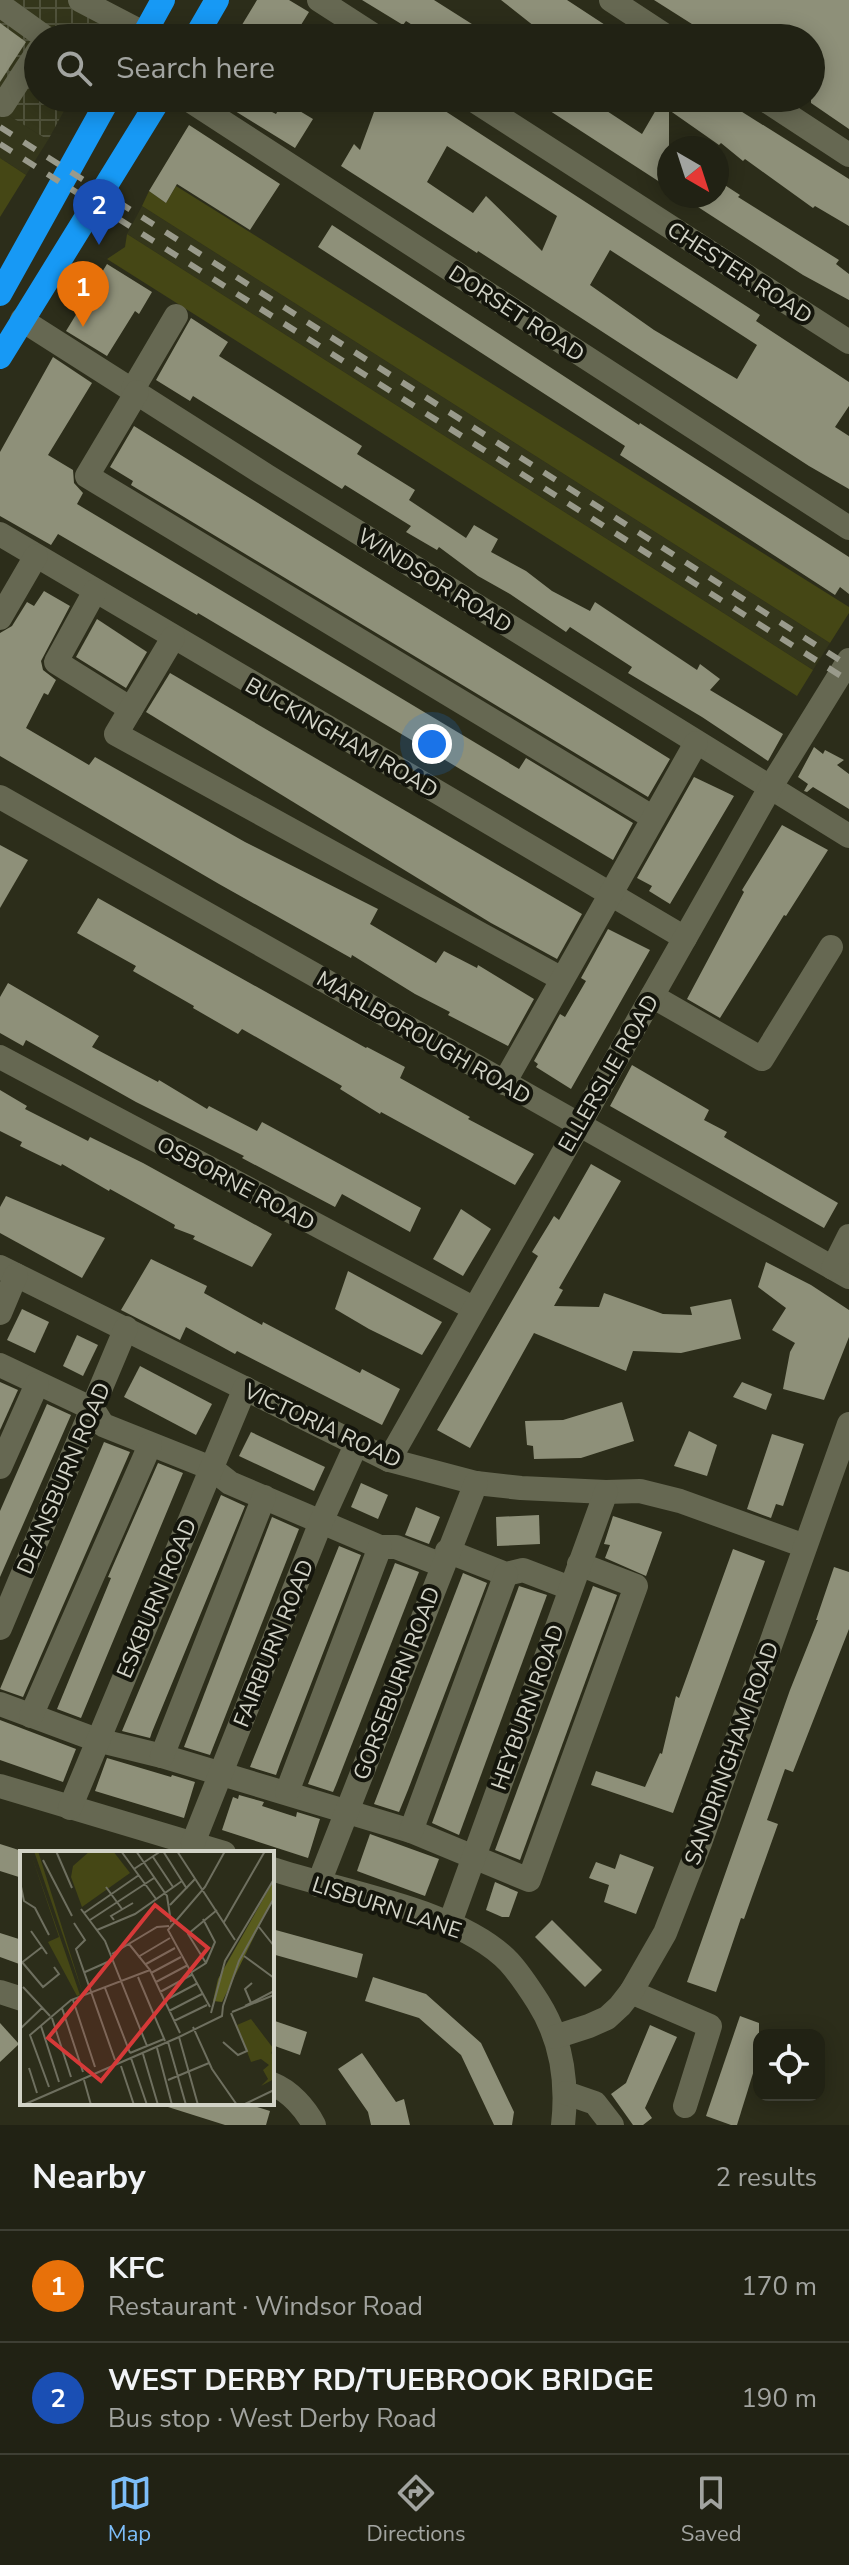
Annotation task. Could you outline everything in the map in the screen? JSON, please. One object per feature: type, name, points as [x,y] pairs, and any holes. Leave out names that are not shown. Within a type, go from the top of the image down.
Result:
[{"type":"highway","points":[[150,24],[163,0]]},
{"type":"highway","points":[[203,24],[217,0]]},
{"type":"highway","points":[[0,294],[101,112]]},
{"type":"highway","points":[[0,357],[151,112]]},
{"type":"street","points":[[80,0],[122,24]]},
{"type":"street","points":[[319,0],[356,24]]},
{"type":"street","points":[[611,0],[648,24]]},
{"type":"street","points":[[0,5],[26,24]]},
{"type":"street","points":[[0,103],[3,105],[24,73]]},
{"type":"street","name":"DORSET ROAD","points":[[208,112],[849,528]]},
{"type":"street","name":"CHESTER ROAD","points":[[492,112],[849,342]]},
{"type":"street","points":[[783,112],[849,155]]},
{"type":"street","points":[[176,316],[87,476],[652,817]]},
{"type":"street","name":"WINDSOR ROAD","points":[[22,320],[849,836]]},
{"type":"street","name":"BUCKINGHAM ROAD","points":[[0,534],[685,938]]},
{"type":"street","points":[[0,618],[36,556]]},
{"type":"street","points":[[95,591],[56,662],[131,709]]},
{"type":"street","points":[[173,638],[116,734],[562,979]]},
{"type":"street","name":"ELLERSLIE ROAD","points":[[389,1460],[770,788],[849,660]]},
{"type":"street","points":[[504,1083],[696,743]]},
{"type":"street","name":"MARLBOROUGH ROAD","points":[[0,797],[841,1272]]},
{"type":"street","points":[[652,996],[762,1059],[831,947]]},
{"type":"street","name":"OSBORNE ROAD","points":[[0,1057],[473,1308]]},
{"type":"street","points":[[841,1272],[849,1236]]},
{"type":"street","points":[[0,1313],[8,1271]]},
{"type":"street","name":"VICTORIA ROAD","points":[[8,1271],[389,1460],[476,1483],[521,1488],[640,1491],[680,1501],[805,1546]]},
{"type":"street","name":"DEANSBURN ROAD","points":[[0,1628],[126,1328]]},
{"type":"street","points":[[0,1365],[93,1409],[103,1425],[211,1468],[230,1483],[380,1547],[396,1547],[506,1574],[523,1570],[570,1588]]},
{"type":"street","points":[[0,1467],[37,1384]]},
{"type":"street","name":"ESKBURN ROAD","points":[[70,1808],[245,1388]]},
{"type":"street","name":"SANDRINGHAM ROAD","points":[[555,2037],[607,2018],[631,1992],[665,1933],[849,1424]]},
{"type":"street","points":[[31,1716],[150,1445]]},
{"type":"street","name":"FAIRBURN ROAD","points":[[193,1843],[321,1522],[356,1445]]},
{"type":"street","name":"GORSEBURN ROAD","points":[[318,1885],[476,1483]]},
{"type":"street","name":"HEYBURN ROAD","points":[[450,1923],[606,1492]]},
{"type":"street","points":[[162,1756],[264,1497]]},
{"type":"street","points":[[287,1792],[380,1547]]},
{"type":"street","points":[[0,1704],[97,1740],[287,1792],[411,1831],[529,1880],[636,1586],[579,1564]]},
{"type":"street","points":[[411,1831],[506,1574]]},
{"type":"street","points":[[0,1786],[218,1851]]},
{"type":"street","name":"LISBURN LANE","points":[[274,1870],[450,1923],[484,1941],[509,1962],[543,2010],[563,2060],[566,2093],[563,2125]]},
{"type":"street","points":[[0,1992],[20,1998]]},
{"type":"street","points":[[631,1992],[710,2026],[685,2106]]},
{"type":"street","points":[[274,2085],[283,2088],[308,2113],[314,2125]]},
{"type":"street","points":[[566,2093],[595,2103],[612,2125]]},
{"type":"shaded area","points":[[0,0],[92,0],[118,14],[113,24],[24,24],[24,112],[63,112],[48,140],[0,110]]},
{"type":"shaded area","points":[[0,110],[48,140],[26,175],[0,158]]},
{"type":"shaded area","points":[[0,158],[26,175],[0,217]]},
{"type":"shaded area","points":[[176,186],[849,607],[849,613],[830,643],[142,206],[149,191],[166,203]]},
{"type":"shaded area","points":[[142,206],[830,643],[813,670],[127,234]]},
{"type":"shaded area","points":[[127,234],[813,670],[797,696],[107,259],[125,247]]},
{"type":"building","points":[[257,0],[289,0],[309,12],[302,24],[242,24]]},
{"type":"building","points":[[362,0],[434,0],[472,24],[411,24],[406,21],[401,24]]},
{"type":"building","points":[[501,0],[567,0],[604,24],[531,24]]},
{"type":"building","points":[[654,0],[849,0],[849,129],[824,112],[825,24],[692,24]]},
{"type":"building","points":[[0,23],[24,41],[24,45],[0,82]]},
{"type":"building","points":[[237,112],[301,112],[313,119],[295,148]]},
{"type":"building","points":[[374,112],[447,112],[760,315],[756,321],[849,382],[849,406],[835,427],[849,436],[849,489],[341,166],[354,144],[360,150]],"holes":[[[447,146],[557,216],[542,251],[486,196],[473,213],[427,182]],[[610,250],[757,345],[737,379],[654,330],[590,285]]]},
{"type":"building","points":[[552,112],[608,112],[642,134],[655,112],[669,112],[669,136],[657,136],[657,180]]},
{"type":"building","points":[[672,112],[742,112],[849,179],[849,226],[815,206],[813,208],[745,159],[743,161],[729,150],[729,136],[706,136]]},
{"type":"building","points":[[189,125],[280,184],[250,230],[177,184],[166,203],[149,191]]},
{"type":"building","points":[[729,188],[740,195],[738,197],[839,260],[836,264],[849,274],[849,300],[803,275],[700,208],[729,208]]},
{"type":"building","points":[[332,225],[639,425],[849,557],[849,594],[840,587],[835,595],[620,455],[625,446],[318,247]]},
{"type":"building","points":[[107,264],[152,292],[139,314],[135,311],[107,356],[66,331]]},
{"type":"building","points":[[191,318],[228,342],[219,356],[362,446],[357,454],[415,490],[409,500],[466,538],[474,525],[498,539],[491,552],[526,571],[552,591],[590,611],[595,602],[697,670],[700,664],[720,679],[710,690],[783,734],[768,761],[628,673],[632,667],[570,627],[566,632],[478,576],[439,547],[437,550],[406,532],[411,526],[345,485],[342,489],[193,396],[190,401],[156,380]]},
{"type":"building","points":[[53,357],[92,383],[48,455],[73,470],[74,483],[83,493],[77,504],[519,769],[526,758],[633,823],[613,860],[198,613],[58,534],[51,545],[0,516],[0,452]]},
{"type":"building","points":[[134,426],[670,759],[648,797],[131,485],[133,481],[110,467]]},
{"type":"building","points":[[44,591],[70,606],[41,661],[43,670],[56,680],[48,695],[44,693],[26,728],[89,765],[95,757],[245,842],[378,909],[370,924],[436,963],[444,951],[477,968],[478,965],[534,999],[508,1046],[448,1015],[450,1012],[352,955],[351,958],[219,884],[0,756],[0,633],[12,626],[27,602],[34,606]]},
{"type":"building","points":[[97,619],[147,652],[126,688],[76,657]]},
{"type":"building","points":[[170,673],[582,914],[557,959],[491,923],[146,712]]},
{"type":"building","points":[[814,747],[823,754],[825,750],[844,760],[837,765],[849,774],[849,809],[813,787],[804,791],[808,784],[798,777]]},
{"type":"building","points":[[694,777],[734,796],[670,904],[649,891],[652,886],[637,878]]},
{"type":"building","points":[[782,825],[828,850],[720,1018],[687,999],[744,892],[742,890]]},
{"type":"building","points":[[0,845],[28,860],[0,908]]},
{"type":"building","points":[[98,898],[405,1067],[400,1078],[534,1154],[515,1185],[380,1114],[340,1089],[342,1086],[242,1029],[238,1034],[133,971],[136,966],[77,933]]},
{"type":"building","points":[[608,929],[650,950],[571,1089],[536,1067],[538,1064],[534,1061],[560,1014],[565,1017],[586,981],[581,978]]},
{"type":"building","points":[[8,983],[99,1036],[92,1047],[159,1080],[207,1109],[209,1106],[257,1131],[262,1122],[421,1208],[410,1232],[342,1194],[335,1207],[26,1040],[23,1046],[0,1033],[0,997]]},
{"type":"building","points":[[632,1065],[709,1110],[704,1120],[727,1132],[724,1137],[838,1203],[824,1228],[610,1106]]},
{"type":"building","points":[[0,1090],[27,1106],[25,1109],[88,1141],[90,1137],[143,1163],[272,1234],[252,1267],[193,1239],[195,1236],[174,1228],[175,1225],[110,1189],[20,1146],[22,1142],[0,1131]]},
{"type":"building","points":[[591,1164],[621,1181],[559,1288],[563,1290],[554,1306],[599,1307],[604,1293],[663,1314],[692,1315],[690,1307],[731,1299],[741,1339],[681,1353],[633,1351],[626,1371],[534,1333],[470,1448],[437,1430],[538,1256],[532,1252],[554,1216],[559,1220]]},
{"type":"building","points":[[6,1196],[105,1238],[82,1278],[0,1233],[0,1207]]},
{"type":"building","points":[[461,1209],[491,1229],[463,1276],[433,1259]]},
{"type":"building","points":[[151,1259],[207,1286],[204,1293],[262,1325],[263,1322],[360,1373],[362,1369],[400,1389],[382,1425],[186,1327],[180,1340],[121,1310]]},
{"type":"building","points":[[766,1262],[811,1285],[849,1310],[849,1337],[824,1400],[783,1389],[790,1352],[795,1343],[772,1330],[786,1308],[758,1287]]},
{"type":"building","points":[[348,1271],[442,1322],[422,1355],[335,1309]]},
{"type":"building","points":[[22,1309],[49,1322],[35,1353],[7,1340]]},
{"type":"building","points":[[77,1335],[98,1345],[83,1376],[63,1366]]},
{"type":"building","points":[[140,1366],[212,1404],[196,1435],[124,1397]]},
{"type":"building","points":[[0,1382],[18,1390],[0,1430]]},
{"type":"building","points":[[742,1382],[772,1394],[766,1410],[733,1397]]},
{"type":"building","points":[[622,1402],[634,1441],[581,1458],[534,1459],[533,1446],[527,1445],[525,1421],[563,1420]]},
{"type":"building","points":[[47,1404],[71,1415],[0,1577],[0,1511]]},
{"type":"building","points":[[689,1431],[717,1445],[707,1476],[674,1466]]},
{"type":"building","points":[[251,1432],[325,1467],[314,1491],[239,1456]]},
{"type":"building","points":[[772,1434],[804,1444],[783,1506],[776,1504],[771,1518],[747,1509]]},
{"type":"building","points":[[104,1442],[130,1452],[23,1697],[0,1689]]},
{"type":"building","points":[[158,1463],[183,1473],[81,1718],[57,1709],[111,1578],[108,1577]]},
{"type":"building","points":[[361,1483],[388,1495],[378,1519],[351,1507]]},
{"type":"building","points":[[221,1495],[245,1506],[150,1738],[122,1731]]},
{"type":"building","points":[[416,1507],[440,1517],[429,1544],[405,1535]]},
{"type":"building","points":[[539,1515],[540,1544],[497,1546],[496,1517]]},
{"type":"building","points":[[613,1516],[662,1532],[646,1576],[605,1558],[610,1545],[604,1544]]},
{"type":"building","points":[[272,1517],[299,1529],[210,1755],[184,1747]]},
{"type":"building","points":[[339,1546],[361,1555],[276,1775],[250,1767]]},
{"type":"building","points":[[733,1549],[765,1561],[673,1813],[591,1785],[596,1771],[645,1787],[662,1754],[676,1696],[679,1698]]},
{"type":"building","points":[[395,1563],[419,1572],[336,1785],[333,1792],[308,1784]]},
{"type":"building","points":[[834,1567],[849,1572],[849,1629],[793,1772],[785,1769],[767,1820],[778,1824],[716,1992],[687,1982],[790,1690],[818,1620]]},
{"type":"building","points":[[463,1573],[487,1583],[408,1790],[399,1812],[374,1804]]},
{"type":"building","points":[[519,1586],[547,1595],[459,1835],[432,1823]]},
{"type":"building","points":[[593,1586],[617,1595],[520,1860],[495,1850]]},
{"type":"building","points":[[0,1720],[76,1749],[63,1782],[0,1760]]},
{"type":"building","points":[[107,1758],[195,1782],[184,1818],[95,1791]]},
{"type":"building","points":[[239,1795],[264,1802],[262,1806],[296,1817],[297,1812],[320,1819],[308,1858],[222,1830],[233,1797],[238,1799]]},
{"type":"building","points":[[370,1834],[439,1859],[425,1896],[357,1871]]},
{"type":"building","points":[[0,1844],[22,1851],[20,1877],[0,1871]]},
{"type":"building","points":[[620,1854],[654,1867],[636,1914],[604,1902],[609,1885],[589,1878],[596,1862],[615,1869]]},
{"type":"building","points":[[495,1882],[518,1892],[509,1917],[486,1910]]},
{"type":"building","points":[[552,1920],[602,1970],[585,1987],[535,1937]]},
{"type":"building","points":[[274,1930],[363,1954],[357,1978],[274,1955]]},
{"type":"building","points":[[0,1933],[20,1939],[20,1964],[0,1957]]},
{"type":"building","points":[[373,1977],[426,1994],[481,2043],[514,2112],[512,2125],[494,2125],[461,2055],[419,2018],[365,2001]]},
{"type":"building","points":[[740,2016],[759,2023],[759,2029],[753,2029],[753,2073],[737,2125],[706,2116]]},
{"type":"building","points":[[274,2021],[307,2032],[300,2055],[274,2046]]},
{"type":"building","points":[[0,2023],[19,2044],[0,2062]]},
{"type":"building","points":[[650,2025],[677,2037],[645,2108],[652,2118],[643,2125],[633,2125],[611,2094],[626,2083]]},
{"type":"building","points":[[362,2053],[396,2102],[404,2099],[410,2125],[371,2125],[368,2112],[338,2069]]},
{"type":"building","points":[[250,2105],[270,2111],[266,2125],[225,2125],[168,2107]]},
{"type":"railway","points":[[0,127],[849,666]]},
{"type":"railway","points":[[0,144],[849,681]]},
{"type":"place","name":"WEST DERBY RD/TUEBROOK BRIDGE","points":[[99,245]]},
{"type":"place","name":"KFC","points":[[83,327]]}]
